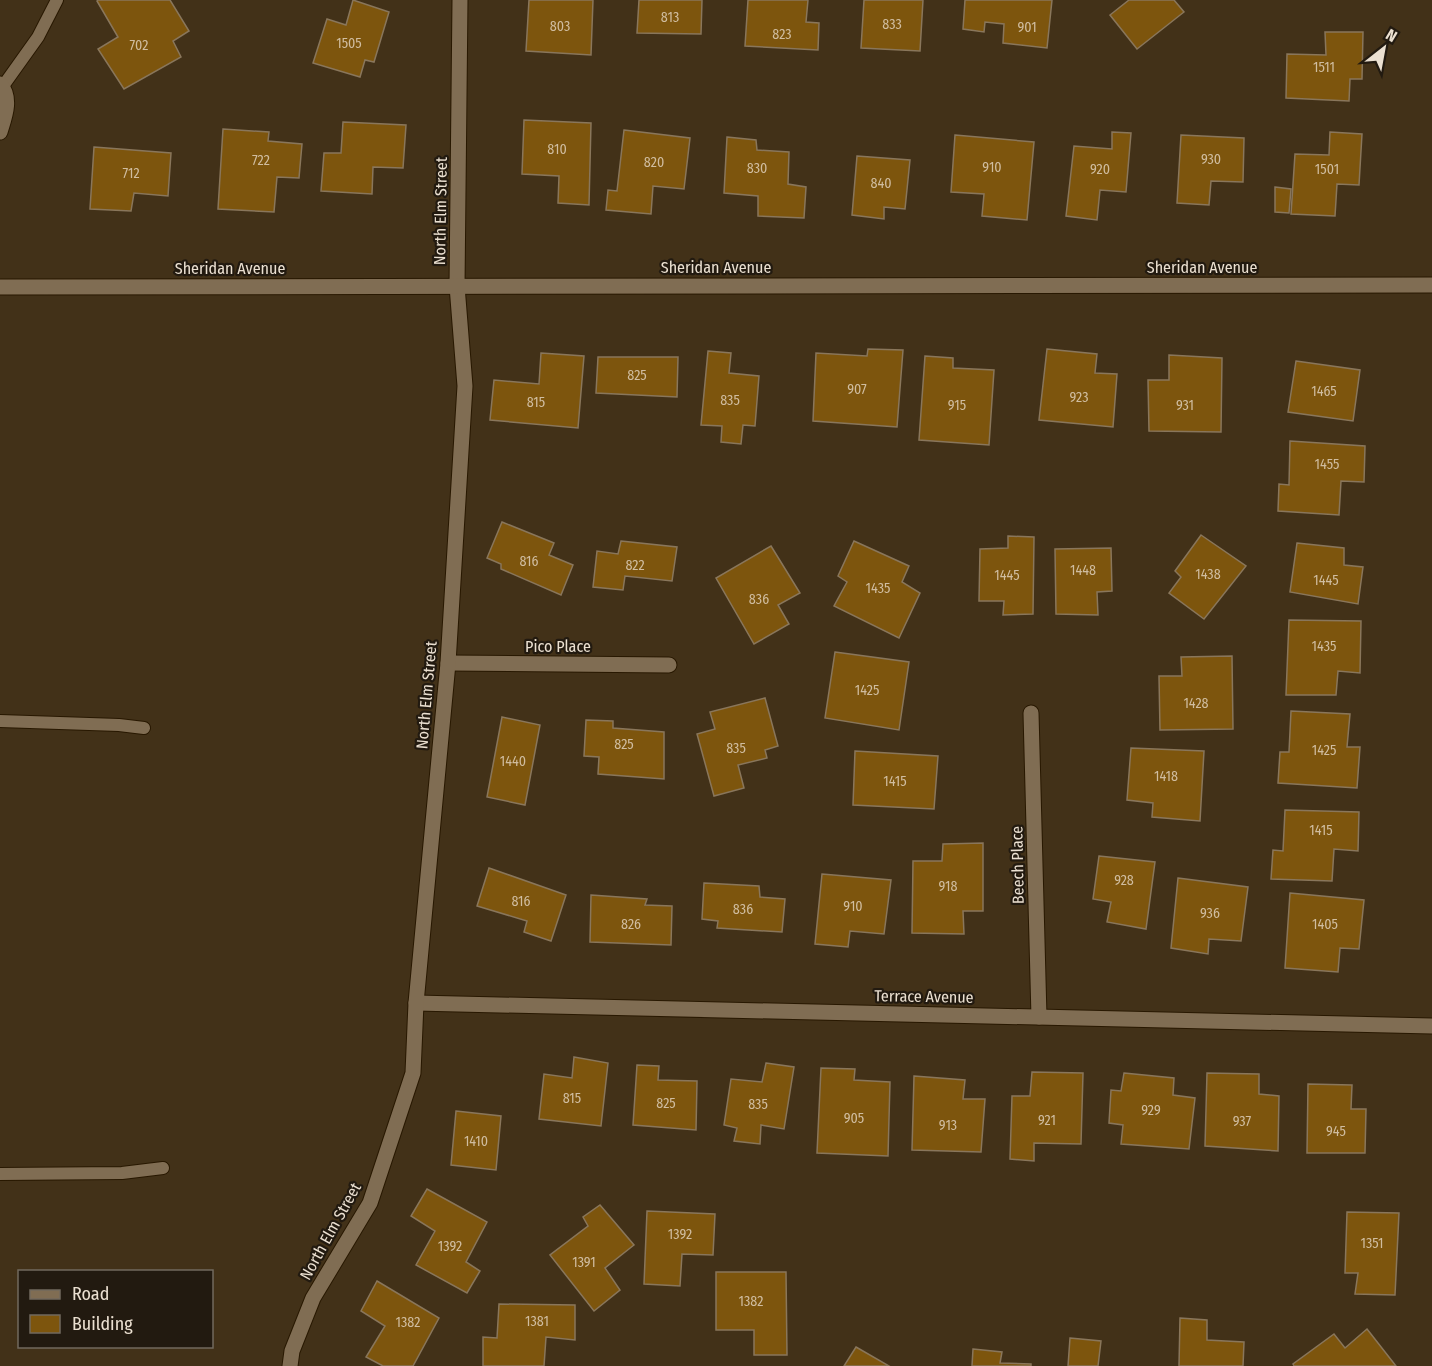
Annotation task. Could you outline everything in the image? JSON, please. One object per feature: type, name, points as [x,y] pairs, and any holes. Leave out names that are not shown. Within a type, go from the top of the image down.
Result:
[{"type":"street","name":"North Elm Street","points":[[290,1366],[292,1351],[313,1298],[370,1203],[412,1073],[416,1003],[448,663],[465,386],[457,286],[460,0]]},
{"type":"street","points":[[0,132],[8,103],[1,85]]},
{"type":"street","name":"Sheridan Avenue","points":[[0,287],[1432,285]]},
{"type":"street","name":"Pico Place","points":[[448,663],[669,665]]},
{"type":"street","name":"Beech Place","points":[[1031,713],[1039,1017]]},
{"type":"street","name":"Terrace Avenue","points":[[416,1003],[1432,1026]]},
{"type":"lane","points":[[1,85],[38,37],[57,0]]},
{"type":"lane","points":[[0,721],[144,728]]},
{"type":"lane","points":[[0,1174],[122,1173],[163,1168]]},
{"type":"building","points":[[98,0],[170,0],[189,31],[173,41],[181,57],[124,89],[98,49],[118,37]]},
{"type":"building","points":[[353,0],[389,12],[374,62],[365,60],[360,77],[313,63],[327,19],[346,25]]},
{"type":"building","points":[[529,0],[593,0],[591,55],[526,51]]},
{"type":"building","points":[[639,0],[702,0],[701,34],[637,33]]},
{"type":"building","points":[[748,0],[808,0],[806,22],[819,23],[818,50],[745,46]]},
{"type":"building","points":[[864,0],[923,0],[920,51],[861,48]]},
{"type":"building","points":[[965,0],[1052,0],[1047,48],[1003,43],[1004,24],[985,22],[984,32],[963,29]]},
{"type":"building","points":[[1129,0],[1174,0],[1184,12],[1137,49],[1110,15]]},
{"type":"building","points":[[1325,32],[1363,32],[1362,79],[1350,79],[1349,101],[1286,98],[1287,54],[1326,55]]},
{"type":"building","points":[[524,120],[591,123],[589,205],[558,203],[559,176],[522,174]]},
{"type":"building","points":[[343,122],[406,125],[403,168],[373,167],[372,194],[321,191],[324,153],[341,153]]},
{"type":"building","points":[[223,129],[269,132],[268,141],[302,144],[299,178],[277,177],[274,212],[218,209]]},
{"type":"building","points":[[624,130],[690,138],[684,189],[653,186],[651,214],[606,210],[608,190],[617,191]]},
{"type":"building","points":[[1112,132],[1131,133],[1126,192],[1100,190],[1097,220],[1066,216],[1074,146],[1112,149]]},
{"type":"building","points":[[1330,132],[1362,134],[1359,185],[1337,184],[1335,216],[1291,214],[1295,154],[1329,155]]},
{"type":"building","points":[[955,135],[1034,142],[1027,220],[982,216],[984,194],[951,192]]},
{"type":"building","points":[[1181,135],[1244,138],[1243,182],[1211,181],[1209,205],[1177,203]]},
{"type":"building","points":[[727,137],[756,140],[757,150],[789,152],[788,184],[806,187],[804,218],[758,216],[758,196],[724,193]]},
{"type":"building","points":[[94,147],[171,153],[168,196],[134,193],[131,211],[90,209]]},
{"type":"building","points":[[857,156],[910,160],[905,209],[884,207],[884,219],[852,215]]},
{"type":"building","points":[[1275,187],[1291,189],[1289,213],[1275,212]]},
{"type":"building","points":[[868,349],[903,350],[897,427],[813,421],[816,353],[867,356]]},
{"type":"building","points":[[1047,349],[1097,354],[1095,373],[1117,374],[1113,427],[1039,420]]},
{"type":"building","points":[[708,351],[731,353],[729,373],[759,376],[755,426],[743,425],[741,444],[721,442],[722,426],[701,425]]},
{"type":"building","points":[[541,353],[584,356],[578,428],[490,420],[494,380],[539,384]]},
{"type":"building","points":[[1169,355],[1222,358],[1221,432],[1149,431],[1148,380],[1169,380]]},
{"type":"building","points":[[925,356],[953,358],[953,368],[994,370],[989,445],[919,440]]},
{"type":"building","points":[[598,357],[678,357],[677,397],[596,393]]},
{"type":"building","points":[[1296,361],[1360,370],[1353,421],[1288,412]]},
{"type":"building","points":[[1290,441],[1365,446],[1364,482],[1341,481],[1339,515],[1278,511],[1279,484],[1289,485]]},
{"type":"building","points":[[502,522],[554,543],[549,555],[573,565],[561,595],[501,569],[501,564],[487,558]]},
{"type":"building","points":[[1201,535],[1246,566],[1204,619],[1169,593],[1181,577],[1175,571]]},
{"type":"building","points":[[1008,536],[1034,537],[1033,614],[1003,615],[1004,601],[979,601],[980,549],[1008,548]]},
{"type":"building","points":[[621,541],[677,547],[672,581],[625,576],[623,590],[593,587],[597,551],[618,554]]},
{"type":"building","points":[[854,541],[909,566],[902,582],[920,593],[899,638],[834,606],[847,582],[838,576]]},
{"type":"building","points":[[1297,543],[1344,548],[1344,565],[1363,567],[1358,604],[1290,592]]},
{"type":"building","points":[[771,546],[800,593],[778,605],[789,624],[754,644],[716,578]]},
{"type":"building","points":[[1111,548],[1112,591],[1097,592],[1098,615],[1056,614],[1055,549]]},
{"type":"building","points":[[1289,620],[1361,621],[1360,673],[1338,671],[1336,695],[1286,695]]},
{"type":"building","points":[[835,652],[909,662],[899,730],[825,718]]},
{"type":"building","points":[[1232,656],[1233,729],[1160,730],[1159,676],[1182,676],[1181,657]]},
{"type":"building","points":[[765,698],[778,746],[765,750],[767,758],[738,765],[744,788],[714,796],[697,734],[715,729],[710,712]]},
{"type":"building","points":[[1291,711],[1350,714],[1347,747],[1360,747],[1357,788],[1278,783],[1280,752],[1289,752]]},
{"type":"building","points":[[502,717],[540,725],[525,805],[487,797]]},
{"type":"building","points":[[586,720],[613,721],[613,728],[664,732],[664,779],[598,774],[599,757],[584,756]]},
{"type":"building","points":[[1131,748],[1204,751],[1200,821],[1152,817],[1153,803],[1127,800]]},
{"type":"building","points":[[855,751],[938,756],[934,809],[853,805]]},
{"type":"building","points":[[1285,810],[1359,812],[1358,851],[1334,849],[1332,881],[1271,879],[1273,850],[1283,851]]},
{"type":"building","points":[[983,843],[983,911],[963,911],[964,934],[912,933],[913,861],[942,861],[943,844]]},
{"type":"building","points":[[1099,856],[1155,862],[1146,929],[1107,922],[1111,902],[1093,899]]},
{"type":"building","points":[[489,868],[566,895],[551,941],[524,932],[527,921],[477,906]]},
{"type":"building","points":[[822,874],[891,880],[884,934],[850,931],[848,947],[815,944]]},
{"type":"building","points":[[1178,878],[1248,887],[1241,941],[1209,939],[1208,954],[1171,948]]},
{"type":"building","points":[[704,883],[759,886],[760,897],[785,899],[782,932],[717,928],[718,921],[702,919]]},
{"type":"building","points":[[1290,893],[1364,900],[1359,949],[1340,948],[1338,972],[1285,968]]},
{"type":"building","points":[[591,895],[647,899],[645,905],[672,906],[671,945],[590,942]]},
{"type":"building","points":[[574,1057],[608,1063],[601,1126],[539,1119],[544,1074],[572,1078]]},
{"type":"building","points":[[766,1063],[794,1067],[784,1129],[761,1125],[760,1144],[734,1141],[737,1128],[724,1125],[731,1079],[762,1082]]},
{"type":"building","points":[[637,1065],[659,1066],[658,1080],[697,1081],[696,1130],[633,1125]]},
{"type":"building","points":[[821,1068],[855,1069],[854,1080],[890,1082],[888,1156],[817,1153]]},
{"type":"building","points":[[1032,1072],[1083,1073],[1081,1144],[1034,1143],[1034,1161],[1010,1159],[1012,1096],[1030,1096]]},
{"type":"building","points":[[1124,1073],[1174,1078],[1173,1095],[1195,1098],[1189,1149],[1121,1144],[1123,1125],[1109,1123],[1111,1090],[1121,1091]]},
{"type":"building","points":[[1207,1073],[1259,1074],[1259,1094],[1279,1096],[1278,1151],[1205,1146]]},
{"type":"building","points":[[914,1076],[965,1080],[963,1099],[985,1099],[981,1152],[912,1150]]},
{"type":"building","points":[[1308,1084],[1352,1085],[1351,1109],[1366,1109],[1365,1153],[1307,1153]]},
{"type":"building","points":[[456,1111],[501,1116],[496,1170],[451,1165]]},
{"type":"building","points":[[427,1189],[487,1222],[466,1262],[480,1271],[467,1293],[416,1265],[435,1231],[411,1216]]},
{"type":"building","points":[[600,1205],[634,1245],[605,1268],[620,1290],[594,1311],[550,1255],[588,1226],[583,1217]]},
{"type":"building","points":[[647,1211],[715,1214],[713,1255],[682,1254],[680,1286],[644,1284]]},
{"type":"building","points":[[1347,1212],[1399,1213],[1395,1295],[1355,1294],[1358,1273],[1345,1273]]},
{"type":"building","points":[[716,1272],[786,1272],[787,1355],[754,1355],[754,1330],[716,1330]]},
{"type":"building","points":[[377,1281],[439,1318],[413,1366],[383,1366],[366,1357],[385,1326],[361,1311]]},
{"type":"building","points":[[499,1304],[575,1305],[575,1340],[546,1337],[544,1366],[483,1366],[483,1337],[497,1338]]},
{"type":"building","points":[[1180,1318],[1207,1320],[1207,1340],[1244,1342],[1243,1366],[1179,1366]]},
{"type":"building","points":[[1367,1329],[1396,1366],[1294,1366],[1293,1364],[1334,1334],[1345,1348]]},
{"type":"building","points":[[1070,1338],[1101,1341],[1098,1366],[1068,1366]]},
{"type":"building","points":[[856,1347],[889,1366],[844,1366]]},
{"type":"building","points":[[973,1349],[1002,1352],[1000,1363],[1031,1364],[1031,1366],[972,1366]]}]
